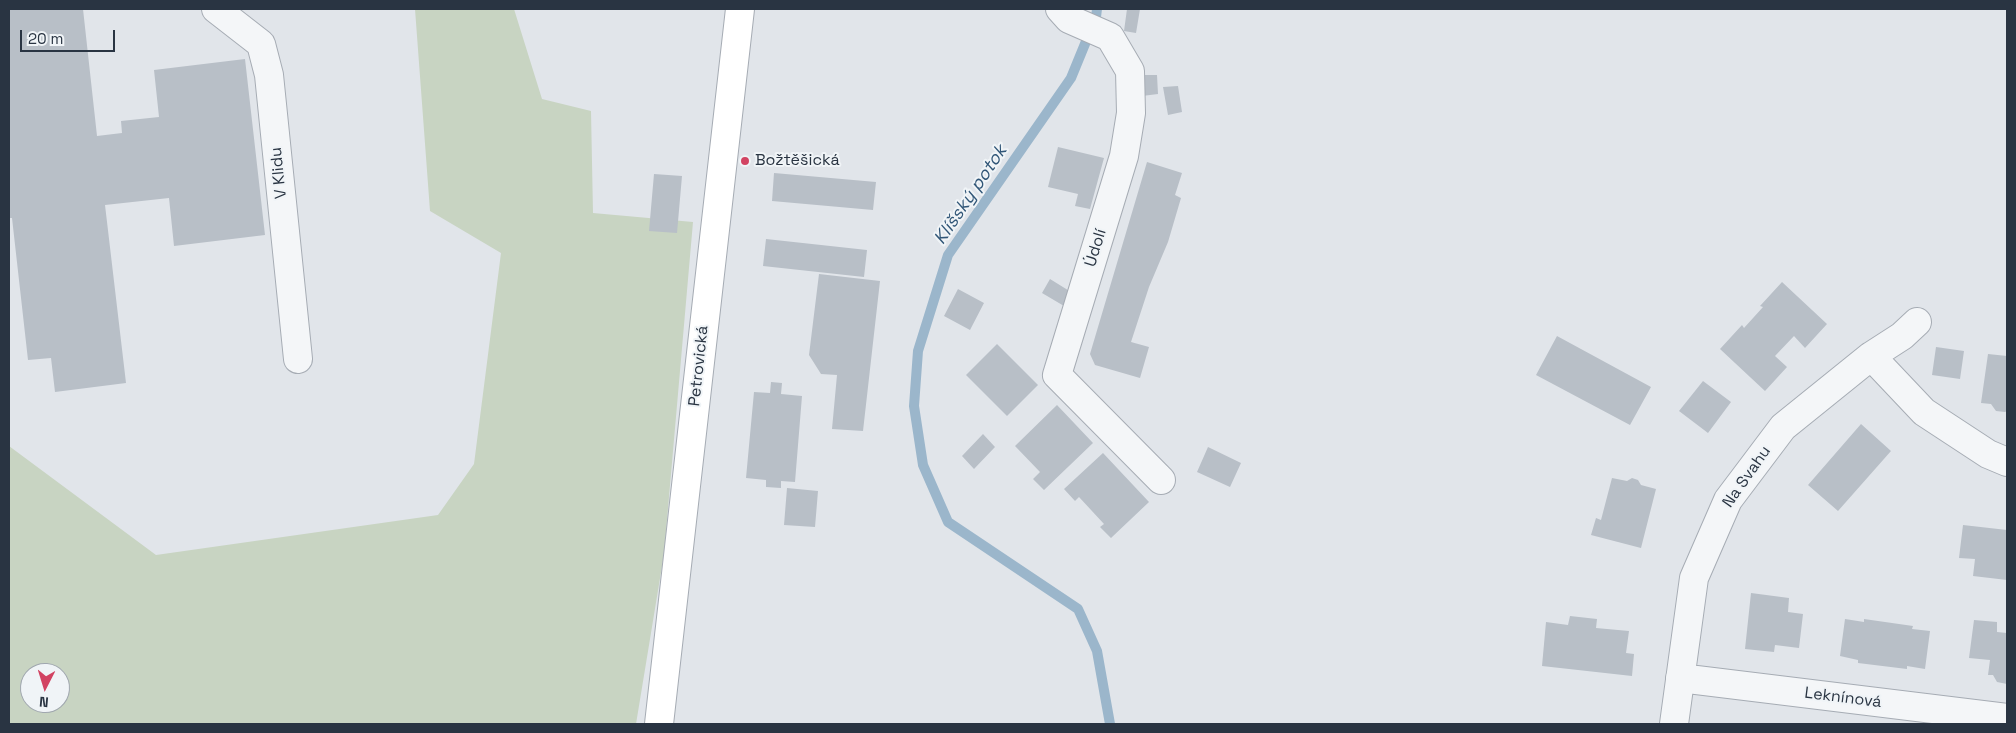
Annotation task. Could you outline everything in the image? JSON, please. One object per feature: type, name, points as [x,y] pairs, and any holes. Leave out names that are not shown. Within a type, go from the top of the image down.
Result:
[{"type":"main road","name":"Petrovická","points":[[658,724],[740,9]]},
{"type":"street","name":"V Klidu","points":[[216,9],[261,44],[269,75],[298,359]]},
{"type":"street","name":"Údolí","points":[[1064,14],[1110,37],[1130,71],[1132,113],[1124,156],[1057,375],[1161,480]]},
{"type":"street","name":"Na Svahu","points":[[1674,724],[1694,578],[1728,500],[1782,428],[1871,356],[1902,336],[1918,322]]},
{"type":"street","points":[[1871,356],[1924,412],[1988,454],[2007,462]]},
{"type":"street","name":"Leknínová","points":[[1680,678],[2007,718]]},
{"type":"green space","points":[[415,9],[514,9],[542,99],[591,111],[593,213],[693,222],[664,554],[636,724],[9,724],[9,446],[156,555],[438,515],[474,464],[501,253],[430,211]]},
{"type":"building","points":[[9,9],[83,9],[97,136],[122,133],[121,121],[159,117],[154,70],[245,59],[265,235],[174,246],[169,198],[105,205],[126,383],[55,392],[51,358],[28,360],[12,218],[9,218]]},
{"type":"building","points":[[1127,9],[1140,9],[1136,33],[1124,31]]},
{"type":"building","points":[[1141,75],[1157,75],[1158,94],[1142,96]]},
{"type":"building","points":[[1178,86],[1182,112],[1168,115],[1163,87]]},
{"type":"building","points":[[1058,147],[1104,158],[1090,209],[1075,206],[1078,194],[1048,187]]},
{"type":"building","points":[[1147,162],[1182,173],[1175,195],[1181,198],[1168,242],[1149,287],[1131,342],[1149,347],[1140,378],[1095,365],[1090,354]]},
{"type":"building","points":[[774,173],[876,182],[873,210],[772,201]]},
{"type":"building","points":[[654,174],[682,176],[677,233],[649,231]]},
{"type":"building","points":[[766,239],[867,250],[864,277],[763,266]]},
{"type":"building","points":[[819,274],[880,281],[863,431],[832,429],[837,375],[821,374],[809,355]]},
{"type":"building","points":[[1050,279],[1071,292],[1064,306],[1042,293]]},
{"type":"building","points":[[1782,282],[1827,324],[1805,348],[1794,336],[1775,356],[1787,367],[1765,391],[1720,349],[1742,325],[1744,328],[1763,307],[1760,306]]},
{"type":"building","points":[[958,289],[984,303],[970,330],[944,316]]},
{"type":"building","points":[[1557,336],[1651,387],[1630,425],[1536,375]]},
{"type":"building","points":[[997,344],[1038,385],[1007,416],[966,375]]},
{"type":"building","points":[[1936,347],[1964,351],[1960,379],[1932,375]]},
{"type":"building","points":[[1988,354],[2007,356],[2007,411],[2005,412],[1996,411],[1991,404],[1981,403]]},
{"type":"building","points":[[1703,381],[1731,402],[1708,433],[1679,411]]},
{"type":"building","points":[[771,382],[782,383],[781,394],[802,396],[795,482],[781,481],[781,488],[766,487],[766,480],[746,478],[754,392],[770,393]]},
{"type":"building","points":[[1057,405],[1093,443],[1044,490],[1033,479],[1040,472],[1015,446]]},
{"type":"building","points":[[1861,424],[1891,451],[1838,511],[1808,485]]},
{"type":"building","points":[[983,434],[995,447],[974,469],[962,456]]},
{"type":"building","points":[[1208,447],[1241,463],[1230,487],[1197,472]]},
{"type":"building","points":[[1103,453],[1149,502],[1111,538],[1100,527],[1104,524],[1079,497],[1075,501],[1064,489]]},
{"type":"building","points":[[1612,478],[1627,481],[1632,478],[1638,480],[1641,485],[1656,489],[1641,548],[1591,535],[1596,518],[1601,520]]},
{"type":"building","points":[[787,488],[818,491],[815,527],[784,525]]},
{"type":"building","points":[[1963,525],[2007,530],[2007,580],[1973,576],[1975,559],[1959,558]]},
{"type":"building","points":[[1751,593],[1789,598],[1788,612],[1803,614],[1799,648],[1775,645],[1774,652],[1745,649]]},
{"type":"building","points":[[1570,616],[1597,619],[1596,628],[1629,631],[1626,653],[1634,654],[1632,676],[1542,666],[1546,622],[1568,625]]},
{"type":"building","points":[[1845,619],[1864,622],[1864,619],[1913,626],[1912,629],[1930,631],[1925,669],[1907,666],[1907,669],[1858,663],[1858,660],[1840,656]]},
{"type":"building","points":[[1974,620],[1997,622],[1997,632],[2007,633],[2007,684],[1997,682],[1993,675],[1988,675],[1990,660],[1969,658]]},
{"type":"waterway","name":"Klíšský potok","points":[[1097,9],[1096,17],[1071,78],[948,255],[918,351],[914,406],[923,465],[948,522],[1078,609],[1097,651],[1110,724]]},
{"type":"place","name":"Božtěšická","points":[[745,161]]}]
